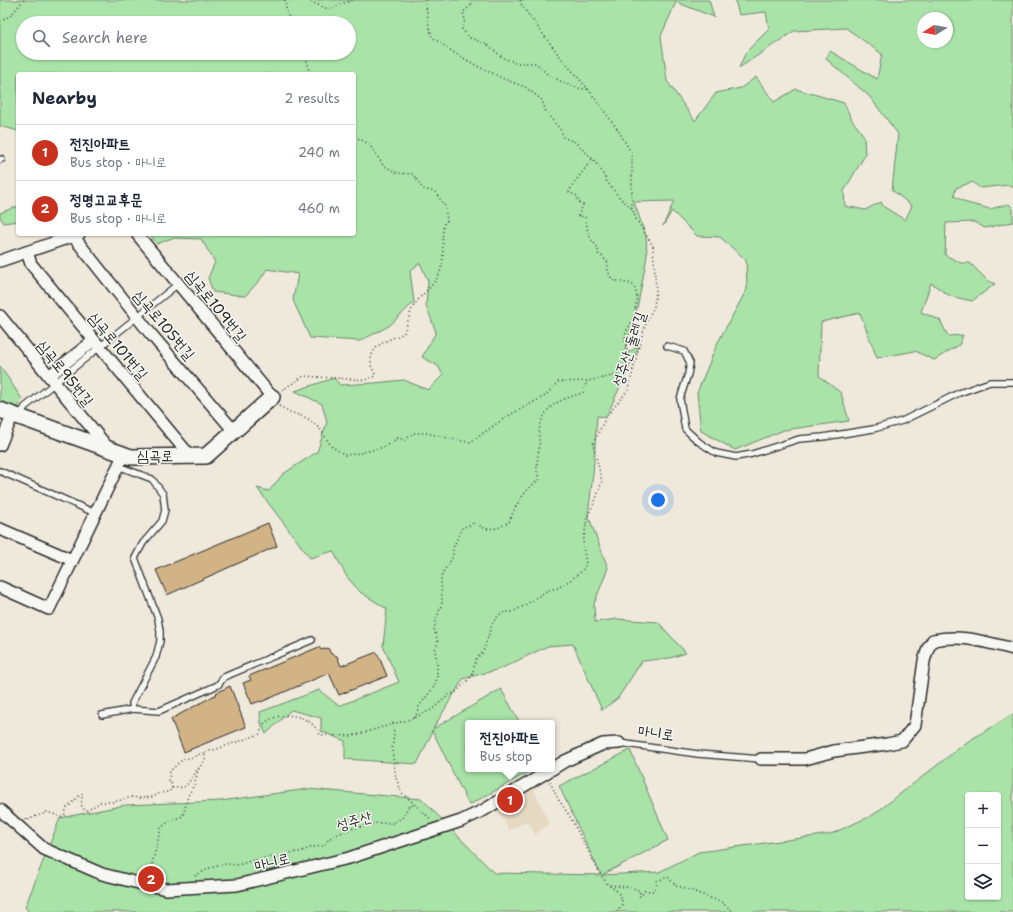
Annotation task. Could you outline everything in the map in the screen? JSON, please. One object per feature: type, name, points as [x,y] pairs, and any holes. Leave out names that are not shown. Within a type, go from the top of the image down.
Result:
[{"type":"street","points":[[0,261],[73,236]]},
{"type":"street","name":"심곡로105번길","points":[[77,236],[137,317],[234,431]]},
{"type":"street","name":"심곡로109번길","points":[[140,236],[272,397]]},
{"type":"street","name":"심곡로101번길","points":[[27,252],[31,264],[190,456]]},
{"type":"street","name":"심곡로95번길","points":[[0,316],[108,448]]},
{"type":"street","points":[[52,380],[96,344]]},
{"type":"street","name":"심곡로","points":[[11,414],[108,448],[121,460],[131,457],[206,456],[272,397]]},
{"type":"street","points":[[0,445],[11,414]]},
{"type":"street","points":[[0,587],[49,608],[121,460]]},
{"type":"street","points":[[0,529],[72,560]]},
{"type":"street","points":[[761,759],[805,759],[834,751],[902,741],[915,725],[924,661],[928,648],[933,640],[947,637],[970,638],[1013,649]]},
{"type":"street","name":"마니로","points":[[555,767],[603,744],[619,743]]},
{"type":"street","name":"마니로","points":[[0,810],[44,849],[102,874],[166,889],[237,885],[349,858],[461,821],[484,810],[547,772]]},
{"type":"lane","points":[[96,344],[137,317],[178,284]]},
{"type":"lane","points":[[667,346],[684,351],[690,363],[680,399],[685,429],[699,442],[716,453],[736,457],[752,454],[799,439],[823,437],[873,429],[902,421],[959,393],[990,382],[1013,382]]},
{"type":"lane","points":[[11,414],[25,407],[52,380]]},
{"type":"lane","points":[[121,460],[152,479],[163,494],[165,510],[162,521],[143,543],[135,558],[158,619],[160,642],[156,656],[132,702],[133,709]]},
{"type":"lane","points":[[0,471],[95,512]]},
{"type":"lane","points":[[102,715],[133,709],[159,711],[218,685],[224,677],[312,640]]},
{"type":"lane","name":"마니로","points":[[619,743],[698,754],[761,759]]},
{"type":"lane","points":[[509,794],[515,806]]},
{"type":"path","points":[[0,22],[11,15],[24,0]]},
{"type":"path","points":[[286,0],[288,16]]},
{"type":"path","points":[[307,0],[325,8],[332,9],[353,0]]},
{"type":"path","points":[[425,0],[432,37],[453,52],[479,67],[525,87],[542,100],[546,112],[562,132],[563,137],[575,142],[593,159],[607,182],[621,199],[632,208]]},
{"type":"path","points":[[469,0],[473,4],[463,12],[465,20],[462,29],[470,38],[487,44],[504,58],[512,60],[514,63],[536,63],[546,73],[566,84],[580,90],[588,89]]},
{"type":"path","name":"성주산 둘레길","points":[[205,752],[260,734],[264,724],[272,719],[286,715],[304,719],[317,728],[320,735],[352,736],[414,718],[431,710],[449,695],[455,693],[472,676],[476,659],[483,652],[493,622],[499,615],[504,612],[512,612],[548,590],[558,588],[582,571],[586,564],[583,545],[587,517],[596,499],[602,481],[592,444],[606,417],[628,390],[631,374],[634,370],[639,346],[647,320],[654,307],[656,290],[653,246],[636,219],[632,208],[632,154],[618,130],[588,89],[561,58],[522,6],[520,0]]},
{"type":"path","points":[[307,60],[309,72]]},
{"type":"path","points":[[356,137],[369,144],[383,165],[397,173],[413,174],[423,189],[435,192],[445,206],[447,221],[444,223],[442,232],[444,255],[440,272],[435,282],[412,309],[404,333],[375,348],[371,355],[372,367],[375,376],[365,380],[304,376],[291,383],[272,397],[281,408],[307,418],[320,429],[332,447],[345,455],[384,447],[398,438],[405,440],[412,433],[426,433],[471,442],[506,417],[545,396],[558,382],[588,381],[628,373],[634,370]]},
{"type":"path","points":[[593,159],[569,192],[577,196],[578,201],[583,205],[578,216],[585,218],[590,238],[598,249],[598,254],[601,255],[608,263],[609,276],[613,280],[632,284],[636,291],[635,313],[625,335],[628,352],[625,361],[628,373]]},
{"type":"path","points":[[414,718],[418,712],[419,706],[434,687],[437,677],[435,650],[438,642],[434,630],[442,603],[441,579],[444,570],[453,556],[453,548],[462,528],[474,523],[486,529],[498,528],[509,522],[514,508],[531,486],[539,480],[536,468],[540,428],[545,413],[551,406],[566,398],[583,392],[588,381]]},
{"type":"path","points":[[393,723],[394,734],[392,750],[396,778],[402,793],[440,828]]},
{"type":"path","points":[[21,828],[27,818],[29,820],[34,816],[47,812],[62,817],[65,815],[66,808],[82,794],[81,803],[82,807],[86,811],[93,808],[100,802],[113,802],[132,797],[153,797],[160,793],[170,791],[172,788],[184,788],[196,774],[197,769],[205,759],[205,752],[191,758],[183,759],[170,771],[169,780],[172,788]]},
{"type":"path","points":[[134,882],[150,872],[161,828],[169,821],[183,816],[188,796],[200,767]]},
{"type":"path","points":[[551,772],[558,799],[570,815],[601,875],[608,885],[616,890],[622,899],[622,905],[616,912]]},
{"type":"path","name":"성주산","points":[[190,888],[190,880],[210,868],[226,864],[238,865],[254,860],[299,852],[313,846],[323,846],[330,838],[347,830],[378,823],[392,824],[402,818],[409,806],[414,805]]},
{"type":"path","points":[[608,885],[633,888],[640,891],[639,896],[641,896],[646,890],[651,892],[654,891],[657,881],[668,877],[676,886],[721,902],[734,912]]},
{"type":"shaded area","points":[[534,789],[549,824],[535,835],[528,821],[509,830],[496,807]]},
{"type":"green space","points":[[0,0],[709,0],[714,17],[676,2],[661,36],[667,81],[695,121],[716,93],[741,88],[756,77],[774,102],[796,89],[844,103],[852,120],[864,136],[865,155],[844,191],[845,206],[865,210],[881,202],[884,207],[905,220],[912,206],[892,190],[898,134],[869,96],[826,59],[830,51],[877,79],[882,54],[846,28],[794,31],[739,68],[746,52],[769,29],[766,12],[739,15],[735,0],[1013,0],[1013,187],[1009,185],[980,188],[972,182],[956,188],[954,196],[967,203],[990,209],[1009,204],[1013,208],[1013,222],[985,228],[974,222],[946,223],[945,255],[961,263],[970,263],[988,281],[995,284],[972,301],[950,296],[931,283],[921,312],[940,320],[948,336],[963,335],[959,345],[934,360],[915,351],[877,358],[860,313],[821,322],[819,376],[841,393],[849,421],[784,430],[735,450],[701,431],[697,393],[717,344],[747,289],[746,260],[720,237],[697,236],[672,211],[663,226],[674,201],[634,202],[646,236],[647,256],[638,304],[625,349],[627,353],[639,346],[606,417],[597,416],[593,475],[588,515],[608,568],[594,604],[595,622],[617,619],[658,622],[686,653],[670,658],[642,661],[618,698],[602,710],[573,644],[548,646],[500,669],[463,679],[433,729],[501,689],[518,720],[465,720],[465,772],[529,772],[469,805],[432,730],[417,764],[345,759],[345,741],[321,731],[321,718],[291,710],[266,734],[261,723],[260,712],[319,690],[339,706],[399,682],[383,646],[387,609],[360,592],[347,577],[333,551],[310,558],[257,488],[269,491],[283,474],[317,452],[327,422],[322,404],[295,391],[334,378],[340,385],[404,380],[428,390],[443,375],[438,366],[422,357],[436,332],[426,305],[428,281],[420,263],[410,271],[414,302],[389,326],[360,341],[310,338],[293,300],[298,274],[267,269],[260,280],[245,296],[213,292],[208,278],[215,262],[201,239],[172,238],[157,244],[151,236],[356,236],[356,72],[16,72],[16,130],[0,126]]},
{"type":"green space","points":[[16,207],[16,221],[4,223],[0,217],[0,213]]},
{"type":"green space","points":[[0,366],[22,399],[17,410],[0,404]]},
{"type":"green space","points":[[1013,714],[1013,912],[29,912],[25,907],[60,818],[126,805],[220,801],[308,789],[422,799],[494,873],[601,875],[559,786],[630,750],[668,840],[602,875],[659,872],[699,852],[831,834],[873,815],[967,742]]},
{"type":"building","points":[[268,523],[277,546],[167,595],[156,570]]},
{"type":"building","points":[[319,647],[321,650],[328,648],[331,654],[337,656],[341,666],[377,652],[387,676],[339,695],[329,673],[261,702],[252,704],[243,683],[251,680],[249,676]]},
{"type":"building","points":[[230,686],[246,727],[184,752],[171,719]]},
{"type":"place","name":"전진아파트","points":[[510,800]]},
{"type":"place","name":"정명고교후문","points":[[151,879]]}]
